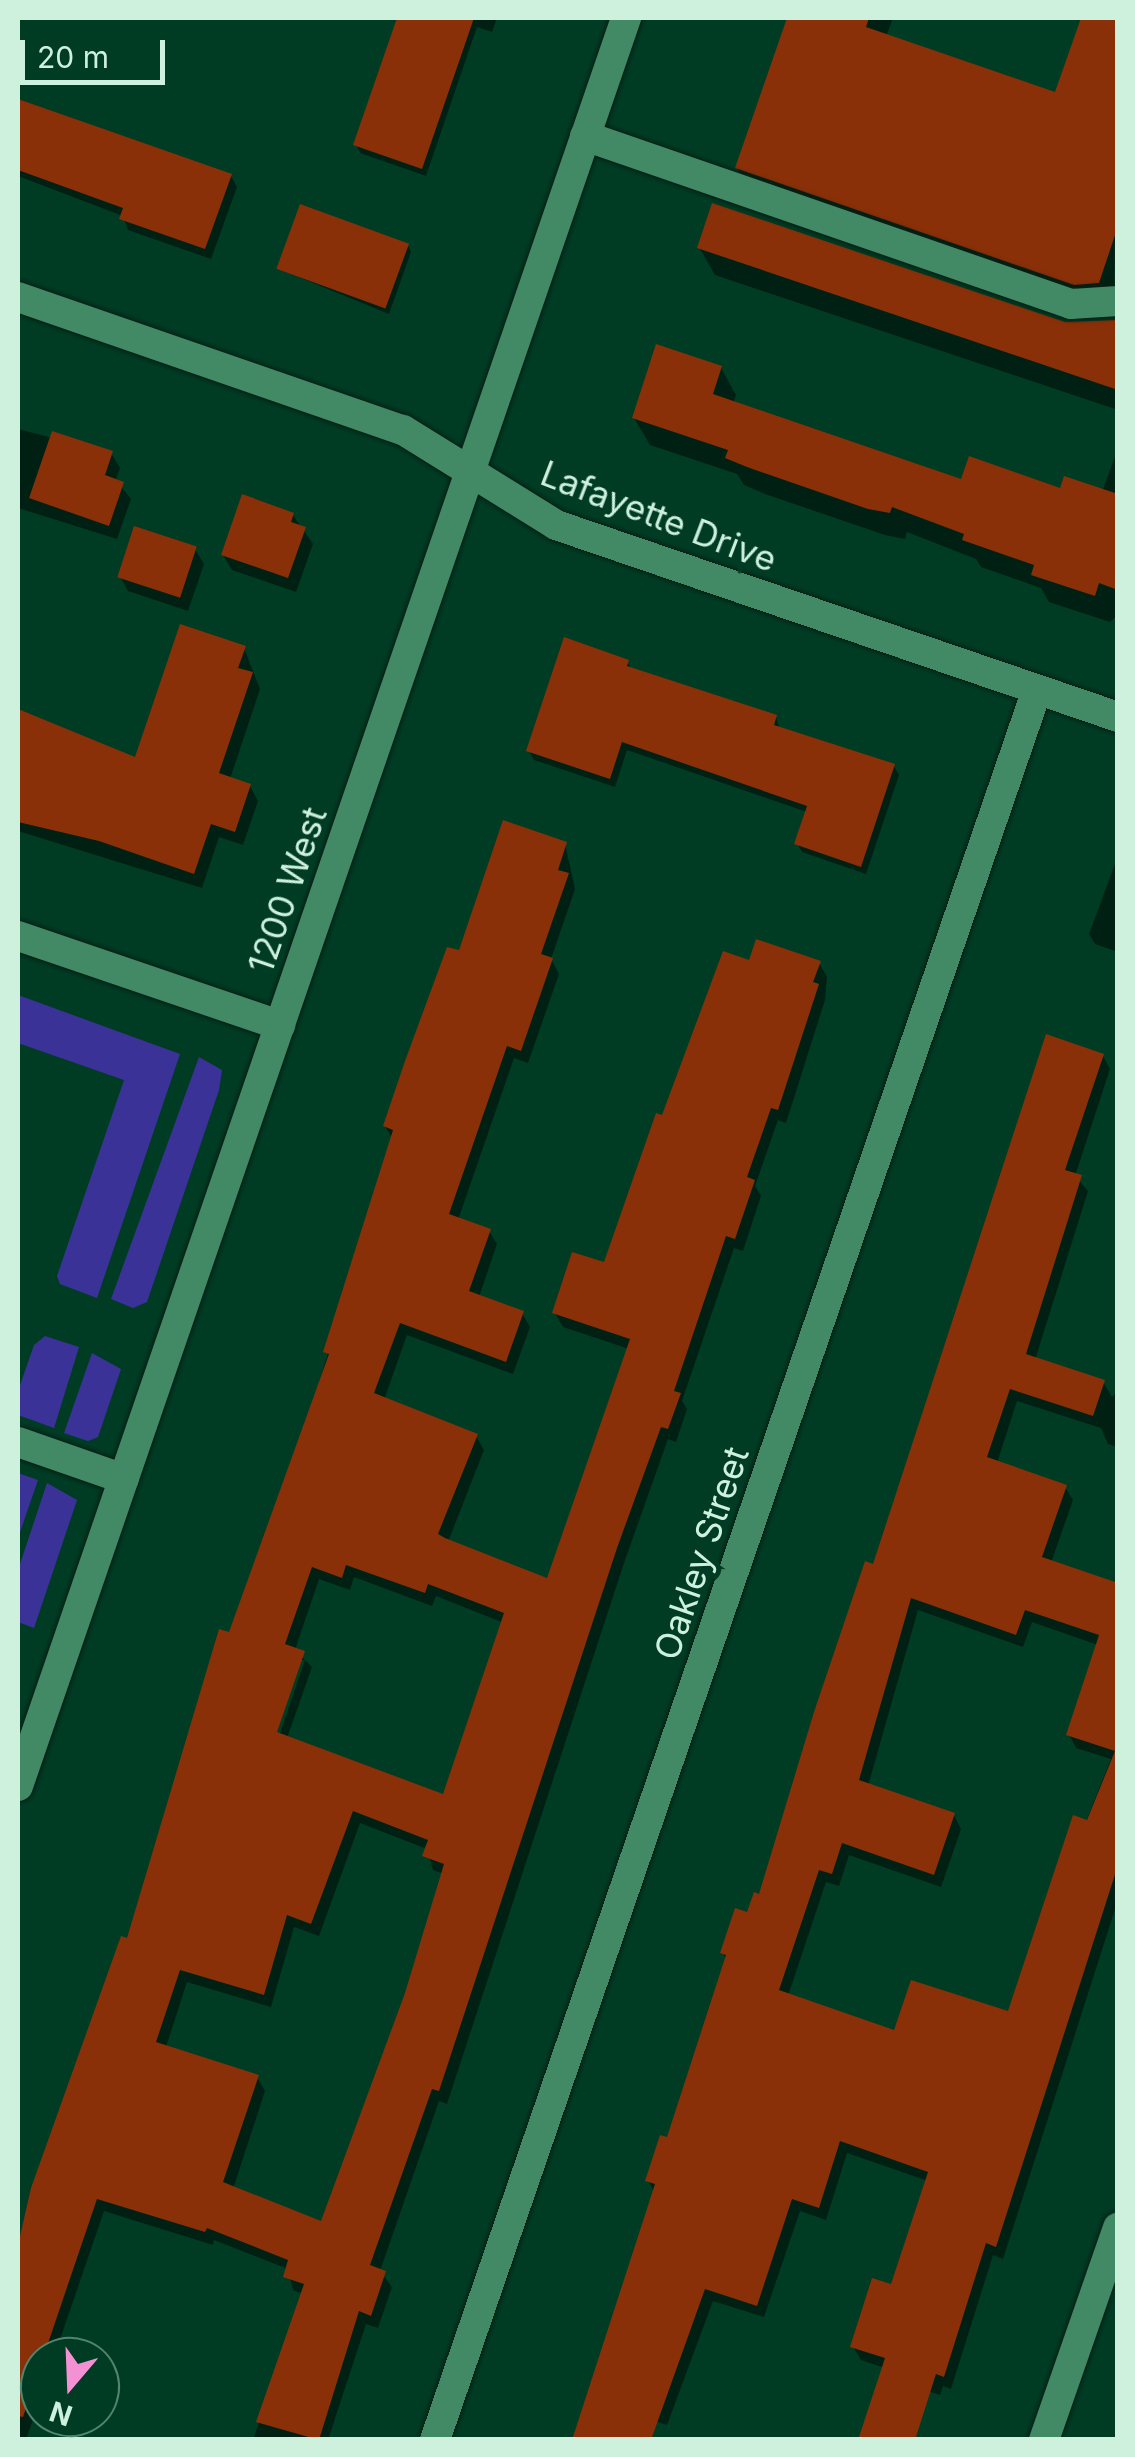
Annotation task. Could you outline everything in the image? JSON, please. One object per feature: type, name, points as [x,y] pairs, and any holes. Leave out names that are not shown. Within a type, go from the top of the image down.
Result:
[{"type":"street","name":"1200 West","points":[[18,1786],[626,18]]},
{"type":"street","points":[[586,136],[1071,304],[1118,301]]},
{"type":"street","name":"Lafayette Drive","points":[[18,297],[388,424],[556,525],[1118,717]]},
{"type":"street","name":"Oakley Street","points":[[436,2440],[1036,690]]},
{"type":"street","points":[[18,936],[280,1025]]},
{"type":"street","points":[[18,1442],[124,1479]]},
{"type":"street","points":[[1044,2440],[1118,2227]]},
{"type":"shaded area","points":[[18,995],[180,1054],[97,1298],[60,1284],[57,1276],[124,1080],[18,1043]]},
{"type":"shaded area","points":[[199,1057],[222,1070],[219,1090],[147,1302],[133,1308],[111,1299]]},
{"type":"shaded area","points":[[45,1336],[79,1347],[54,1428],[18,1415],[18,1391],[34,1345]]},
{"type":"shaded area","points":[[92,1353],[121,1369],[98,1437],[88,1441],[64,1433]]},
{"type":"shaded area","points":[[18,1473],[38,1480],[18,1538]]},
{"type":"shaded area","points":[[47,1483],[77,1500],[34,1628],[18,1622],[18,1570]]},
{"type":"building","points":[[397,18],[474,18],[422,169],[353,145]]},
{"type":"building","points":[[787,18],[869,18],[866,27],[1055,92],[1081,18],[1118,18],[1118,226],[1099,283],[1074,285],[735,168]]},
{"type":"building","points":[[18,99],[232,174],[205,249],[119,219],[123,208],[18,170]]},
{"type":"building","points":[[712,203],[1065,322],[1118,320],[1118,390],[697,248]]},
{"type":"building","points":[[300,204],[409,244],[385,309],[276,269]]},
{"type":"building","points":[[656,344],[722,366],[713,394],[961,479],[969,456],[1060,488],[1064,476],[1118,494],[1118,590],[1099,583],[1095,596],[1031,575],[1034,565],[962,540],[964,534],[892,507],[890,513],[868,509],[747,467],[725,458],[728,450],[632,418]]},
{"type":"building","points":[[52,431],[113,451],[105,475],[124,482],[109,526],[29,498]]},
{"type":"building","points":[[242,494],[294,513],[291,522],[306,527],[288,578],[221,555]]},
{"type":"building","points":[[134,526],[197,546],[180,598],[117,577]]},
{"type":"building","points":[[180,624],[246,646],[238,668],[253,672],[219,773],[251,784],[235,832],[211,824],[194,874],[99,841],[18,822],[18,709],[135,757]]},
{"type":"building","points":[[564,637],[629,660],[627,666],[777,715],[774,725],[895,764],[861,867],[794,844],[807,806],[622,742],[610,779],[526,751]]},
{"type":"building","points":[[503,820],[567,842],[558,870],[569,873],[541,954],[553,958],[521,1051],[507,1046],[449,1214],[491,1229],[469,1291],[524,1311],[506,1362],[400,1323],[374,1393],[478,1434],[438,1534],[547,1578],[630,1339],[552,1313],[572,1252],[604,1262],[656,1113],[662,1115],[723,951],[749,960],[756,939],[821,961],[813,982],[819,984],[778,1110],[771,1108],[747,1177],[755,1180],[735,1239],[726,1236],[674,1391],[681,1393],[668,1429],[661,1427],[617,1548],[439,2091],[432,2089],[370,2265],[386,2271],[371,2316],[359,2311],[319,2440],[256,2422],[304,2284],[283,2277],[288,2260],[207,2228],[205,2232],[97,2199],[50,2337],[20,2337],[18,2416],[18,2245],[31,2188],[121,1936],[127,1938],[219,1629],[229,1632],[329,1354],[323,1352],[393,1130],[383,1126],[447,947],[459,950]],"holes":[[[346,1565],[425,1593],[428,1584],[504,1613],[443,1794],[277,1732],[305,1651],[285,1644],[312,1567],[342,1578]],[[353,1811],[428,1840],[422,1856],[444,1864],[405,1993],[321,2221],[223,2182],[259,2075],[156,2042],[180,1970],[264,1995],[287,1915],[311,1924]]]},
{"type":"building","points":[[1046,1034],[1104,1054],[1065,1170],[1082,1175],[1026,1354],[1105,1380],[1093,1416],[1010,1389],[987,1457],[1067,1485],[1042,1557],[1118,1583],[1118,1865],[996,2247],[986,2243],[944,2377],[936,2374],[915,2440],[858,2440],[885,2358],[850,2347],[872,2278],[891,2284],[928,2172],[840,2141],[819,2208],[792,2199],[757,2306],[705,2289],[651,2440],[572,2440],[655,2184],[645,2181],[660,2135],[667,2137],[726,1955],[720,1953],[735,1908],[747,1912],[754,1892],[759,1894],[865,1561],[873,1564]],"holes":[[[911,1598],[1016,1635],[1025,1610],[1099,1635],[1066,1735],[1115,1751],[1087,1820],[1073,1815],[1008,2011],[911,1980],[894,2030],[779,1990],[819,1870],[832,1874],[842,1843],[934,1875],[955,1813],[859,1780]]]}]
